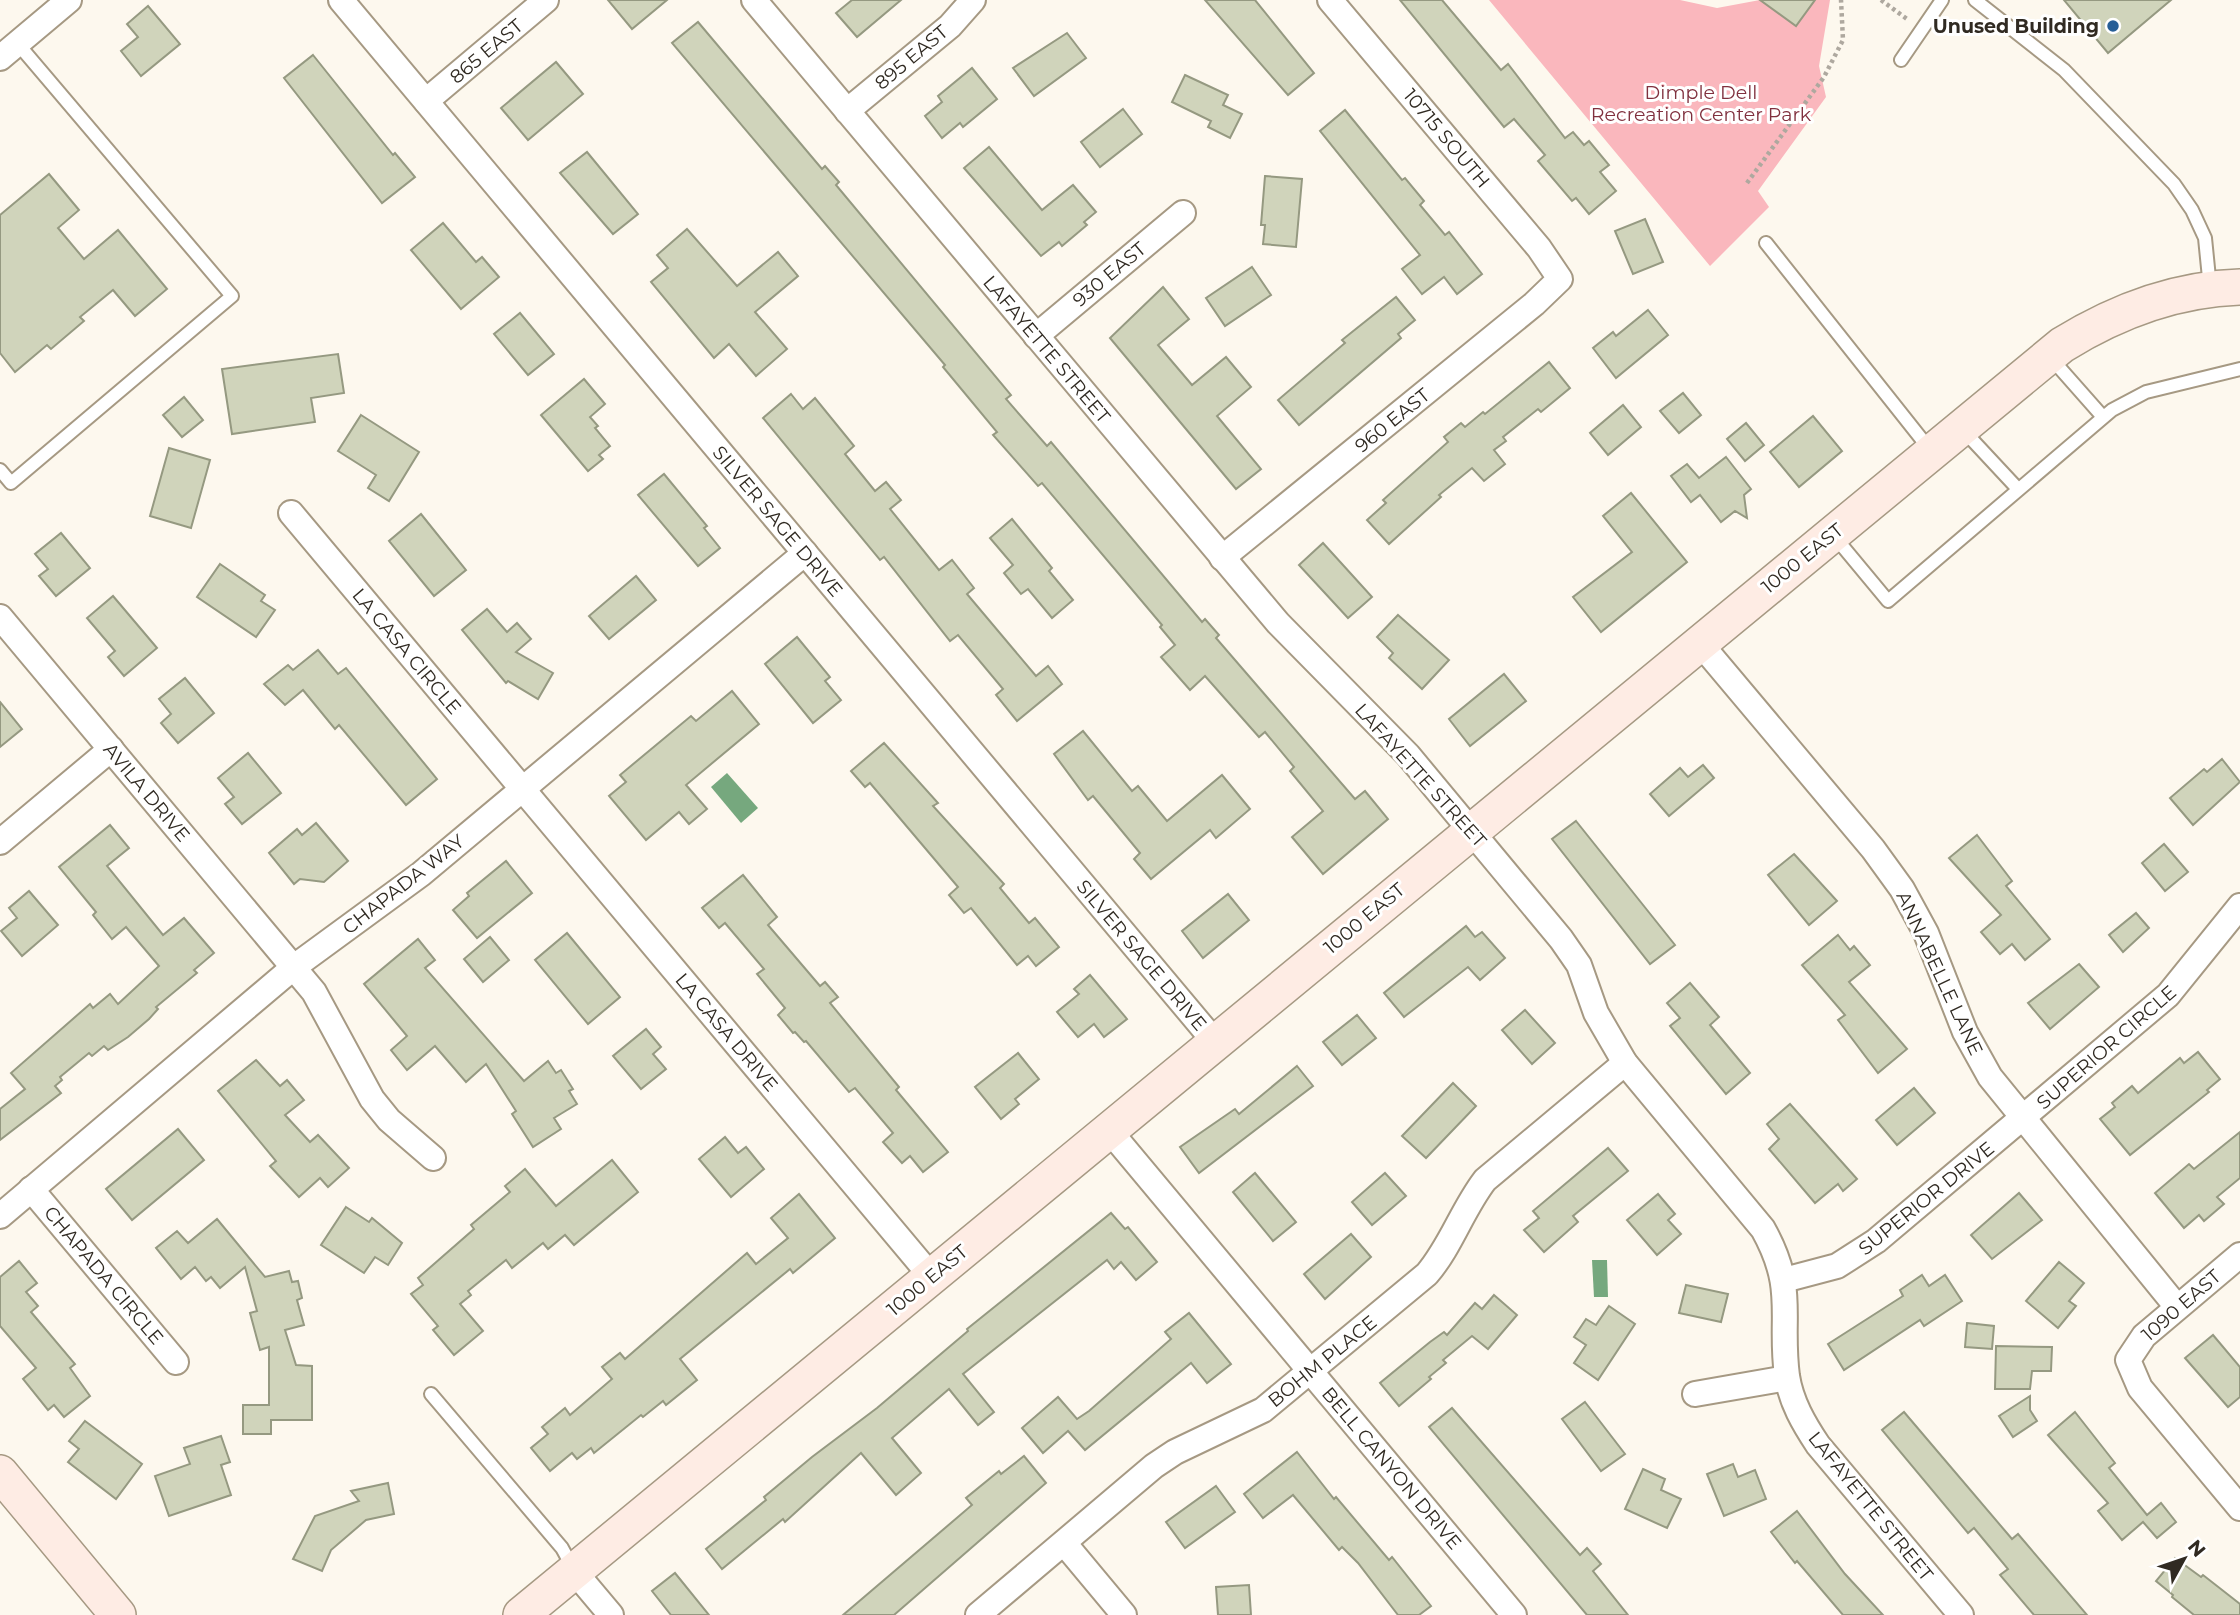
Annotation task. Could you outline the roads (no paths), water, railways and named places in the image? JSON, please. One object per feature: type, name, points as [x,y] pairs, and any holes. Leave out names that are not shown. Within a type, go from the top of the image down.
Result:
[{"type":"street","points":[[9,51],[69,0]]},
{"type":"street","name":"SILVER SAGE DRIVE","points":[[341,0],[1215,1042]]},
{"type":"street","name":"865 EAST","points":[[426,101],[546,0]]},
{"type":"street","name":"LAFAYETTE STREET","points":[[754,0],[1222,558],[1278,623],[1408,755],[1471,829],[1579,965],[1596,1013],[1625,1063],[1763,1229],[1776,1253],[1784,1280],[1787,1378],[1794,1402],[1818,1445],[1961,1615]]},
{"type":"street","name":"895 EAST","points":[[846,111],[950,26],[973,0]]},
{"type":"street","name":"10715 SOUTH","points":[[1330,0],[1539,248],[1560,279]]},
{"type":"street","name":"930 EAST","points":[[1036,336],[1183,213]]},
{"type":"street","name":"960 EAST","points":[[1222,558],[1534,304],[1560,279]]},
{"type":"street","name":"1000 EAST","points":[[520,1615],[1471,829],[2049,356],[2102,320],[2145,303],[2225,288]]},
{"type":"street","name":"LA CASA CIRCLE","points":[[291,513],[522,789]]},
{"type":"street","name":"CHAPADA WAY","points":[[0,1216],[294,967],[421,874],[805,553]]},
{"type":"street","name":"AVILA DRIVE","points":[[0,617],[294,967],[314,992],[372,1099],[389,1120],[433,1158]]},
{"type":"street","name":"ANNABELLE LANE","points":[[1699,642],[1873,849],[1902,889],[1926,933],[1965,1032],[1990,1077],[2177,1307]]},
{"type":"street","points":[[0,842],[111,749]]},
{"type":"street","name":"LA CASA DRIVE","points":[[522,789],[931,1276]]},
{"type":"street","name":"SUPERIOR CIRCLE","points":[[2022,1119],[2168,995],[2240,906]]},
{"type":"street","name":"BOHM PLACE","points":[[978,1615],[1154,1466],[1175,1452],[1263,1410],[1427,1275],[1441,1258],[1472,1197],[1485,1180],[1625,1063]]},
{"type":"street","name":"SUPERIOR DRIVE","points":[[1784,1280],[1837,1266],[1858,1255],[2022,1119]]},
{"type":"street","name":"BELL CANYON DRIVE","points":[[1108,1129],[1514,1615]]},
{"type":"street","name":"CHAPADA CIRCLE","points":[[31,1189],[176,1362]]},
{"type":"street","name":"1090 EAST","points":[[2240,1255],[2144,1336],[2128,1360],[2132,1374],[2145,1394],[2240,1508]]},
{"type":"street","points":[[1695,1394],[1787,1378]]},
{"type":"street","points":[[0,1473],[118,1615]]},
{"type":"street","points":[[1063,1543],[1124,1615]]},
{"type":"street","points":[[574,1570],[611,1615]]},
{"type":"lane","points":[[1900,60],[1941,0]]},
{"type":"lane","points":[[1975,0],[2064,70],[2174,184],[2192,210],[2225,288]]},
{"type":"lane","points":[[0,470],[11,483],[232,296],[9,51]]},
{"type":"lane","points":[[1766,243],[1932,452]]},
{"type":"lane","points":[[2049,356],[2103,417]]},
{"type":"lane","points":[[1832,533],[1888,601],[2103,417],[2146,392],[2240,369]]},
{"type":"lane","points":[[1961,427],[2018,489]]},
{"type":"lane","points":[[431,1395],[562,1548],[574,1570]]},
{"type":"place","name":"Unused Building","points":[[2113,26]]},
{"type":"park label","name":"Dimple Dell Recreation Center Park","points":[[1701,103]]}]
